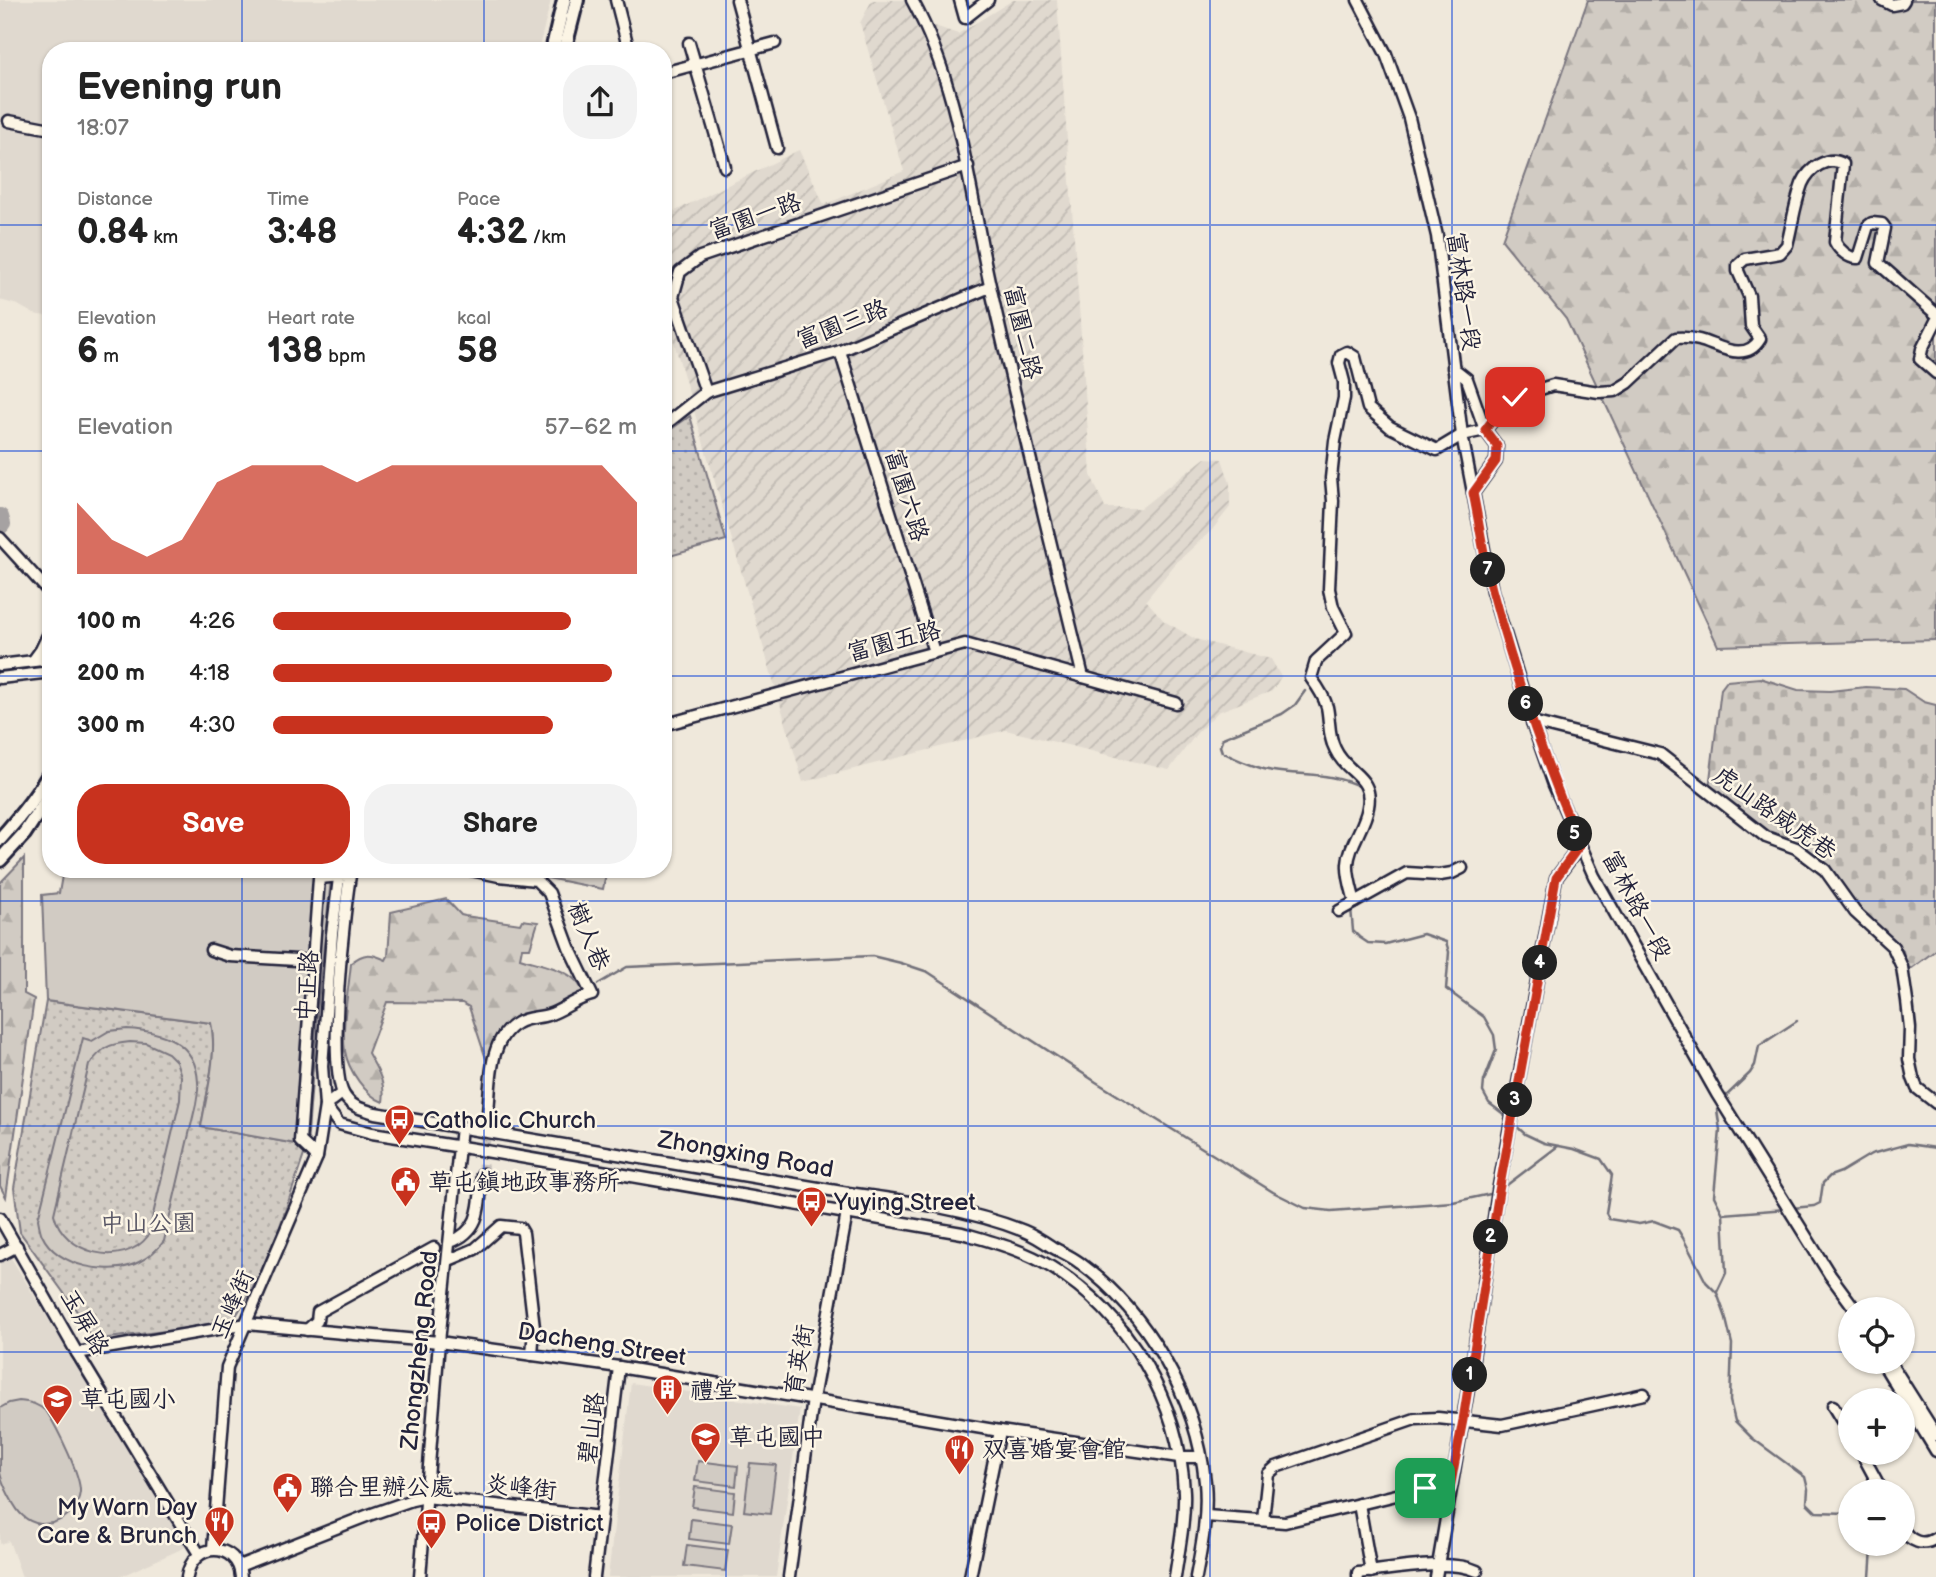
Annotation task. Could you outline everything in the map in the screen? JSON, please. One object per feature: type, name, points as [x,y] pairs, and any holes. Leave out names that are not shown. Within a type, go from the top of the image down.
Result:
[{"type":"main road","points":[[554,42],[564,0]]},
{"type":"main road","points":[[566,42],[577,0]]},
{"type":"main road","points":[[0,839],[42,785]]},
{"type":"main road","points":[[0,860],[24,834],[42,807]]},
{"type":"street","points":[[616,0],[627,42]]},
{"type":"street","points":[[737,0],[777,148]]},
{"type":"street","name":"富園二路","points":[[912,0],[938,54],[968,166],[990,287],[1083,677]]},
{"type":"street","points":[[960,0],[965,18],[988,0]]},
{"type":"street","name":"富林路一段","points":[[1357,0],[1386,54],[1409,118],[1437,236],[1462,435],[1492,591],[1554,785],[1594,876],[1717,1094],[1845,1297]]},
{"type":"street","points":[[1882,0],[1892,5],[1904,0]]},
{"type":"street","points":[[689,43],[724,167]]},
{"type":"street","points":[[672,70],[775,43]]},
{"type":"street","points":[[9,121],[42,127]]},
{"type":"street","points":[[1462,868],[1440,875],[1407,873],[1348,906],[1348,864],[1368,808],[1368,786],[1343,763],[1333,747],[1326,706],[1311,678],[1316,660],[1346,633],[1329,589],[1333,501],[1331,478],[1344,398],[1344,382],[1339,363],[1341,355],[1347,352],[1355,357],[1368,408],[1390,427],[1437,450],[1462,435],[1485,430],[1504,405],[1515,397],[1553,385],[1599,392],[1615,391],[1628,383],[1676,338],[1700,340],[1729,351],[1739,352],[1752,347],[1760,339],[1751,326],[1749,296],[1738,265],[1745,259],[1783,251],[1787,245],[1803,181],[1810,172],[1830,160],[1843,164],[1835,242],[1838,249],[1858,258],[1868,226],[1872,223],[1881,224],[1885,228],[1878,263],[1936,314]]},
{"type":"street","name":"富園一路","points":[[706,392],[673,297],[680,272],[700,257],[968,166]]},
{"type":"street","name":"富園三路","points":[[706,392],[840,351],[990,287]]},
{"type":"street","points":[[1936,321],[1920,359],[1936,373]]},
{"type":"street","name":"富園六路","points":[[840,351],[934,652]]},
{"type":"street","points":[[1453,368],[1466,379],[1485,430],[1497,446],[1496,461],[1473,493]]},
{"type":"street","points":[[672,419],[706,392]]},
{"type":"street","points":[[0,538],[42,584]]},
{"type":"street","name":"富園五路","points":[[672,723],[965,644],[1177,703]]},
{"type":"street","points":[[29,661],[42,648]]},
{"type":"street","points":[[0,665],[42,660]]},
{"type":"street","points":[[0,678],[42,672]]},
{"type":"street","name":"虎山路威虎巷","points":[[1532,722],[1660,754],[1766,837],[1796,848],[1825,870],[1855,912],[1893,947],[1902,967],[1913,1079],[1917,1088],[1936,1103]]},
{"type":"street","points":[[1436,1577],[1499,1187],[1556,878],[1580,845]]},
{"type":"street","points":[[317,1157],[300,1141],[319,878]]},
{"type":"street","name":"中正路","points":[[326,1105],[322,1066],[332,934],[344,878]]},
{"type":"street","name":"中正路","points":[[342,1093],[337,1061],[337,1021],[345,878]]},
{"type":"street","name":"樹人巷","points":[[488,1112],[492,1070],[502,1035],[516,1023],[548,1015],[578,999],[592,995],[569,947],[549,893],[536,880],[518,878]]},
{"type":"street","points":[[211,950],[230,956],[313,961]]},
{"type":"street","points":[[326,1105],[342,1093]]},
{"type":"street","name":"Zhongxing Road","points":[[342,1093],[351,1106],[375,1114],[898,1199],[991,1220],[1027,1232],[1079,1262],[1114,1294],[1149,1332],[1167,1363],[1192,1424],[1201,1457],[1206,1516],[1196,1577]]},
{"type":"street","name":"Zhongxing Road","points":[[326,1105],[339,1124],[372,1133],[962,1233],[995,1242],[1051,1267],[1079,1286],[1116,1321],[1144,1361],[1163,1402],[1173,1431],[1184,1492],[1183,1527],[1175,1577]]},
{"type":"street","name":"玉峰街","points":[[213,1549],[227,1367],[317,1157],[326,1105]]},
{"type":"street","name":"Zhongzheng Road","points":[[420,1577],[439,1342],[461,1127]]},
{"type":"street","points":[[450,1242],[464,1235],[477,1219],[482,1174]]},
{"type":"street","name":"育英街","points":[[789,1577],[813,1399],[848,1193]]},
{"type":"street","name":"玉屏路","points":[[0,1218],[77,1353],[199,1554]]},
{"type":"street","points":[[449,1260],[475,1249],[501,1226],[520,1228],[530,1278],[534,1327],[532,1355]]},
{"type":"street","points":[[0,1255],[17,1246]]},
{"type":"street","points":[[307,1329],[317,1321],[318,1312],[435,1248]]},
{"type":"street","name":"Dacheng Street","points":[[77,1353],[247,1324],[307,1329],[439,1342],[620,1367],[1000,1431],[1179,1457],[1201,1457]]},
{"type":"street","name":"碧山路","points":[[594,1577],[620,1367]]},
{"type":"street","points":[[1889,1374],[1936,1451]]},
{"type":"street","points":[[1898,1374],[1936,1435]]},
{"type":"street","points":[[1263,1520],[1268,1474],[1276,1467],[1415,1419],[1438,1418],[1502,1425],[1644,1394]]},
{"type":"street","points":[[1833,1406],[1838,1414]]},
{"type":"street","points":[[970,1577],[1000,1431]]},
{"type":"street","points":[[1206,1516],[1285,1522],[1425,1488],[1450,1488]]},
{"type":"street","name":"炎峰街","points":[[240,1571],[369,1515],[426,1497],[601,1517]]},
{"type":"street","points":[[1359,1504],[1371,1572]]},
{"type":"street","points":[[1915,1541],[1923,1543],[1936,1538]]},
{"type":"street","points":[[187,1577],[192,1560],[213,1549],[229,1554],[240,1571]]},
{"type":"street","points":[[1358,1575],[1438,1565],[1467,1566],[1477,1571]]},
{"type":"shaded area","points":[[0,0],[551,0],[540,42],[42,42],[42,315],[0,300]]},
{"type":"shaded area","points":[[872,0],[920,0],[929,24],[958,34],[1013,0],[1057,0],[1091,475],[1105,508],[1141,508],[1205,458],[1222,459],[1230,483],[1230,507],[1212,530],[1176,563],[1146,600],[1164,621],[1195,639],[1271,659],[1281,677],[1272,691],[1218,712],[1197,733],[1169,770],[1006,730],[803,782],[672,336],[672,213],[799,150],[824,205],[904,171],[860,23]]},
{"type":"shaded area","name":"草屯國小","points":[[11,1258],[186,1547],[119,1577],[22,1577],[9,1541],[0,1544],[0,1263]]},
{"type":"shaded area","name":"草屯國中","points":[[631,1383],[800,1409],[776,1577],[608,1577]]},
{"type":"green space","points":[[1588,0],[1936,0],[1936,640],[1718,646],[1566,319],[1502,240]]},
{"type":"green space","points":[[690,416],[726,540],[672,555],[672,429]]},
{"type":"green space","points":[[1760,678],[1798,690],[1830,691],[1866,687],[1904,689],[1924,702],[1936,705],[1936,950],[1912,968],[1907,968],[1903,951],[1858,908],[1833,874],[1782,843],[1709,788],[1721,689],[1727,681]]},
{"type":"green space","points":[[24,858],[24,994],[34,999],[6,1197],[0,1186],[0,883]]},
{"type":"green space","points":[[62,878],[331,878],[307,1146],[201,1127],[212,1061],[211,1023],[46,1001],[42,895],[59,893]]},
{"type":"green space","points":[[547,878],[605,878],[603,889]]},
{"type":"green space","points":[[446,899],[461,915],[520,924],[522,920],[538,922],[530,948],[522,948],[520,958],[567,974],[580,986],[584,995],[507,1031],[490,1071],[469,1007],[462,1003],[387,1002],[368,1053],[382,1082],[383,1102],[370,1094],[359,1081],[345,1051],[345,1019],[351,963],[368,955],[386,960],[391,912]]},
{"type":"green space","name":"中山公園","points":[[46,1001],[211,1023],[212,1061],[201,1127],[307,1146],[279,1229],[258,1279],[234,1319],[182,1329],[92,1340],[76,1310],[20,1232],[14,1188]]},
{"type":"green space","points":[[140,1030],[174,1041],[191,1057],[196,1068],[198,1087],[164,1241],[153,1253],[139,1262],[114,1269],[85,1266],[59,1255],[42,1235],[38,1219],[83,1038],[92,1041],[109,1031]],"holes":[[[146,1043],[168,1053],[176,1061],[181,1076],[180,1100],[148,1236],[137,1246],[124,1252],[95,1252],[69,1239],[54,1214],[89,1065],[102,1050],[111,1045]]]},
{"type":"green space","points":[[19,1401],[34,1404],[47,1412],[77,1475],[80,1492],[78,1501],[66,1516],[49,1524],[31,1521],[20,1513],[9,1496],[0,1473],[0,1408]]},
{"type":"green space","points":[[698,1461],[738,1466],[736,1486],[695,1481]]},
{"type":"green space","points":[[750,1463],[776,1465],[770,1514],[744,1511]]},
{"type":"green space","points":[[695,1487],[735,1492],[733,1512],[692,1507]]},
{"type":"green space","points":[[691,1519],[732,1524],[729,1544],[689,1539]]},
{"type":"green space","points":[[687,1545],[728,1550],[725,1571],[684,1566]]},
{"type":"waterway","points":[[0,517],[0,526]]},
{"type":"waterway","points":[[1305,691],[1295,705],[1282,714],[1223,738],[1220,746],[1222,752],[1266,770],[1340,779],[1363,788]]},
{"type":"waterway","points":[[1351,908],[1353,931],[1368,943],[1385,944],[1423,934],[1446,942],[1449,952],[1446,989],[1484,1017],[1494,1035],[1496,1050],[1484,1081],[1483,1092],[1489,1103],[1510,1119]]},
{"type":"waterway","points":[[598,984],[627,967],[872,956],[928,972],[1096,1082],[1273,1192],[1305,1208],[1331,1211],[1453,1202],[1495,1193]]},
{"type":"waterway","points":[[1723,1099],[1750,1073],[1755,1065],[1759,1046],[1797,1021]]},
{"type":"waterway","points":[[1717,1292],[1726,1273],[1723,1214],[1714,1196],[1720,1130],[1717,1110],[1720,1105]]},
{"type":"waterway","points":[[1514,1124],[1525,1134],[1544,1143],[1574,1149],[1601,1159],[1612,1175],[1606,1213],[1609,1219],[1639,1224],[1654,1221],[1678,1230],[1706,1282],[1717,1293],[1725,1315],[1732,1344],[1730,1401],[1735,1421],[1752,1438],[1805,1477],[1807,1503],[1816,1512],[1838,1513]]},
{"type":"waterway","points":[[1792,1208],[1820,1203],[1823,1183],[1830,1176],[1871,1154],[1908,1144],[1936,1148]]},
{"type":"waterway","points":[[1503,1188],[1558,1146]]},
{"type":"waterway","points":[[1723,1214],[1786,1209]]},
{"type":"waterway","points":[[1870,1577],[1871,1556]]},
{"type":"tunnel","points":[[482,1174],[488,1112]]},
{"type":"place","name":"Catholic Church","points":[[400,1147]]},
{"type":"place","name":"草屯鎮地政事務所","points":[[405,1209]]},
{"type":"place","name":"Yuying Street","points":[[811,1229]]},
{"type":"place","name":"禮堂","points":[[667,1417]]},
{"type":"place","name":"草屯國小","points":[[57,1426]]},
{"type":"place","name":"草屯國中","points":[[706,1464]]},
{"type":"place","name":"双喜婚宴會館","points":[[959,1476]]},
{"type":"place","name":"聯合里辦公處","points":[[287,1514]]},
{"type":"place","name":"My Warn Day Care & Brunch","points":[[220,1548]]},
{"type":"place","name":"Police District","points":[[432,1550]]},
{"type":"route","points":[[1425,1488],[1450,1488],[1499,1191],[1556,878],[1580,845],[1554,785],[1532,722],[1492,591],[1473,493],[1496,461],[1497,446],[1485,430],[1504,405],[1515,397]]}]
